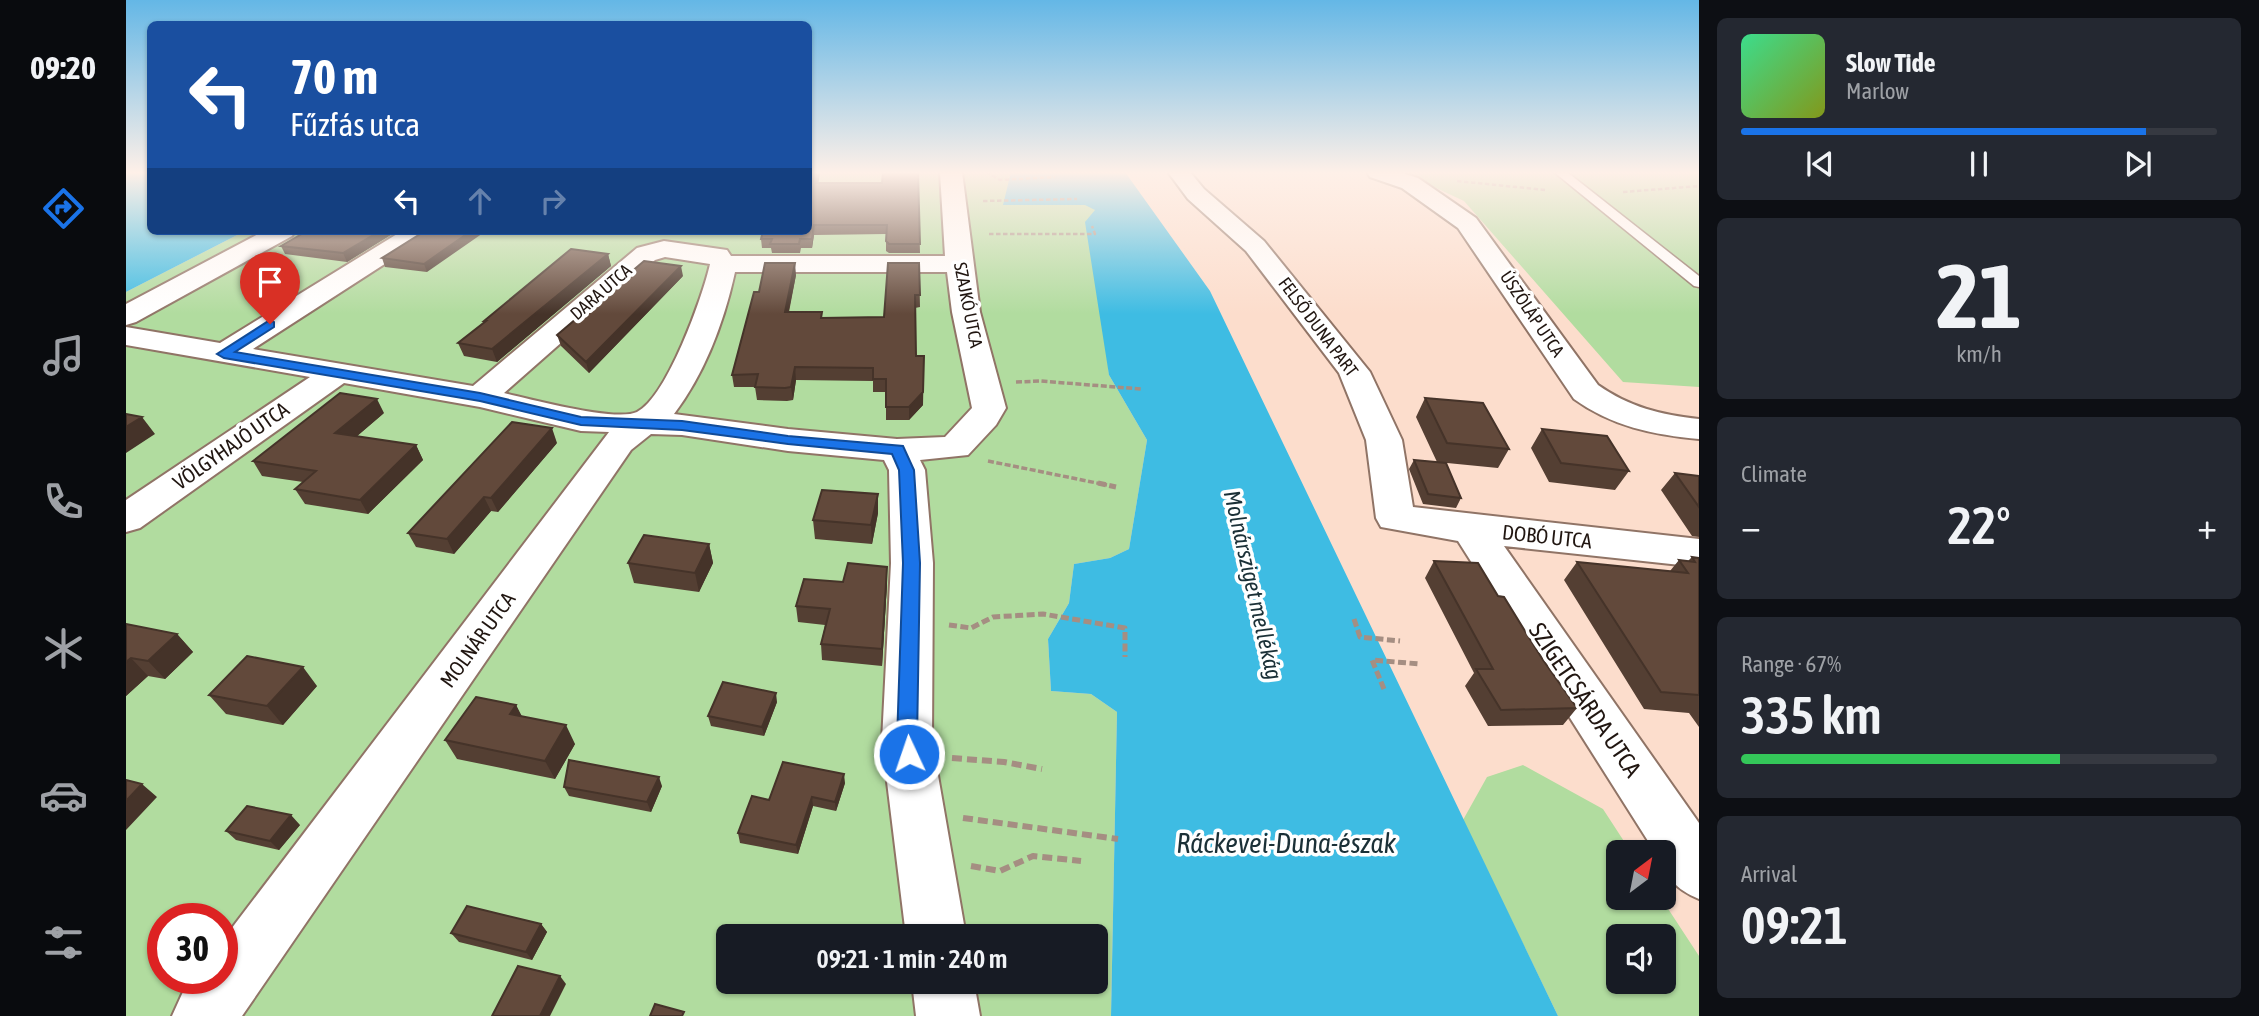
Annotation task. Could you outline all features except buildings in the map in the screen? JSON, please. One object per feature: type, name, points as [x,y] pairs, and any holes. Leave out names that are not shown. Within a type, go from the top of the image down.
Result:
[{"type":"street","name":"SZAJKÓ UTCA","points":[[955,219],[967,312],[989,408],[964,439]]},
{"type":"street","name":"FELSŐ DUNA PART","points":[[1225,219],[1255,246],[1354,372],[1384,440],[1395,518]]},
{"type":"street","name":"ÚSZÓLÁP UTCA","points":[[1462,219],[1581,387],[1594,399],[1623,414],[1647,422],[1699,429]]},
{"type":"street","points":[[126,316],[276,235]]},
{"type":"street","points":[[224,354],[413,235]]},
{"type":"street","name":"DARA UTCA","points":[[480,397],[646,254],[664,249],[959,264]]},
{"type":"street","name":"MOLNÁR UTCA","points":[[204,1016],[472,649],[619,442],[659,411],[673,393],[700,339],[723,251]]},
{"type":"street","points":[[126,337],[480,397],[581,421],[682,425],[788,440],[897,450],[964,439]]},
{"type":"street","name":"VÖLGYHAJÓ UTCA","points":[[126,519],[337,373]]},
{"type":"street","points":[[897,450],[907,470],[912,563],[907,741],[934,924]]},
{"type":"street","name":"DOBÓ UTCA","points":[[1395,518],[1471,529],[1699,553]]},
{"type":"street","name":"SZIGETCSÁRDA UTCA","points":[[1471,529],[1699,871]]},
{"type":"street","points":[[945,994],[948,1016]]},
{"type":"lane","points":[[1619,219],[1699,283]]},
{"type":"path","points":[[1025,234],[1095,234],[1092,226]]},
{"type":"path","points":[[985,383],[1040,381],[1141,390]]},
{"type":"path","points":[[964,439],[998,464],[1116,487]]},
{"type":"path","points":[[909,620],[971,628],[993,617],[1043,614],[1125,628],[1125,657]]},
{"type":"path","points":[[1354,619],[1360,638],[1400,641]]},
{"type":"path","points":[[1384,689],[1372,660],[1420,664]]},
{"type":"path","points":[[909,754],[1004,762],[1042,769]]},
{"type":"path","points":[[918,813],[1118,839]]},
{"type":"path","points":[[925,859],[1000,871],[1033,856],[1081,861]]},
{"type":"green space","points":[[812,219],[1097,219],[1109,375],[1147,440],[1129,549],[1110,558],[1074,564],[1069,603],[1048,639],[1051,691],[1091,694],[1117,712],[1111,1016],[126,1016],[126,292],[237,235],[812,235]]},
{"type":"green space","points":[[1480,219],[1699,219],[1699,387],[1623,382]]},
{"type":"green space","points":[[1523,765],[1603,809],[1623,840],[1606,840],[1606,910],[1669,910],[1699,956],[1699,1016],[1558,1016],[1463,820],[1487,777]]},
{"type":"water","points":[[126,219],[147,219],[147,235],[237,235],[126,292]]},
{"type":"water","name":"Ráckevei-Duna-észak","points":[[1087,219],[1159,219],[1210,291],[1558,1016],[1111,1016],[1117,712],[1091,694],[1051,691],[1048,639],[1069,603],[1074,564],[1110,558],[1129,549],[1147,440],[1109,375],[1085,222]]},
{"type":"route","points":[[270,324],[224,354],[480,397],[581,421],[682,425],[788,440],[897,450],[907,470],[912,563],[907,741],[909,754]]},
{"type":"water label","name":"Molnársziget mellékág","points":[[1253,585]]}]
